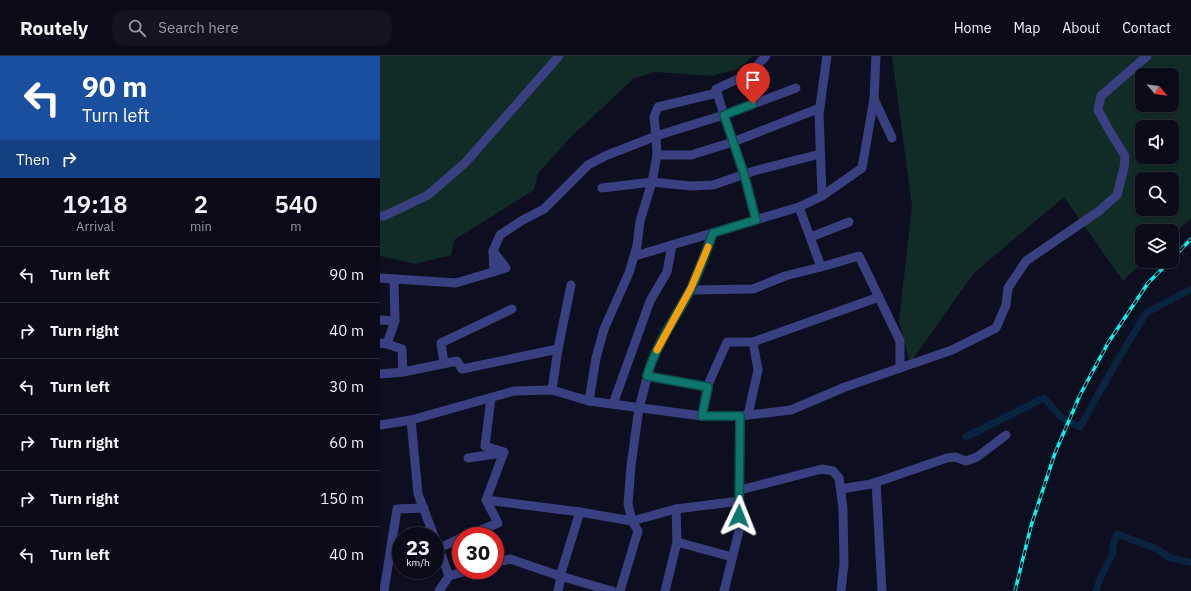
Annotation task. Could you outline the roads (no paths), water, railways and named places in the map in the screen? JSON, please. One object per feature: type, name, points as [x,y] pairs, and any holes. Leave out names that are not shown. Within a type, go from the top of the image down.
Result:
[{"type":"street","points":[[380,216],[384,216],[428,195],[465,162],[559,56]]},
{"type":"street","points":[[756,220],[744,174],[716,88],[749,74],[766,56]]},
{"type":"street","points":[[822,196],[819,113],[827,56]]},
{"type":"street","points":[[635,256],[799,207],[822,196],[862,168],[874,99],[876,56]]},
{"type":"street","points":[[380,425],[411,420],[514,391],[552,390],[589,401],[702,416],[744,416],[791,410],[845,387],[952,350],[996,328],[1006,305],[1008,288],[1026,261],[1099,211],[1117,195],[1126,156],[1098,110],[1101,96],[1147,56]]},
{"type":"street","points":[[380,278],[456,283],[506,268],[493,251],[500,235],[544,209],[588,165],[605,156],[656,136],[724,115],[796,88]]},
{"type":"street","points":[[589,401],[596,358],[604,329],[635,256],[640,221],[652,182],[657,155],[654,117],[658,107],[717,93]]},
{"type":"street","points":[[874,99],[892,138]]},
{"type":"street","points":[[657,155],[691,154],[733,142],[820,108]]},
{"type":"street","points":[[602,188],[652,182],[691,186],[713,185],[744,174],[820,154]]},
{"type":"street","points":[[799,207],[821,267]]},
{"type":"street","points":[[811,238],[849,222]]},
{"type":"street","points":[[620,591],[638,531],[632,522],[628,504],[631,466],[639,408],[647,376],[651,363],[666,332],[690,290],[713,233]]},
{"type":"street","points":[[613,404],[650,301],[667,272],[672,245]]},
{"type":"street","points":[[690,290],[752,289],[785,276],[859,256],[900,342],[900,368]]},
{"type":"street","points":[[394,280],[395,321],[384,343],[402,349],[403,372]]},
{"type":"street","points":[[552,390],[558,349],[571,285]]},
{"type":"street","points":[[702,416],[708,387],[726,342],[753,342],[879,297]]},
{"type":"street","points":[[444,364],[441,343],[512,309]]},
{"type":"street","points":[[380,320],[395,321]]},
{"type":"street","points":[[724,591],[738,531],[744,416],[758,370],[753,342]]},
{"type":"street","points":[[380,374],[403,372],[457,361],[462,369],[558,349]]},
{"type":"street","points":[[647,376],[708,387]]},
{"type":"street","points":[[491,398],[485,446],[504,452]]},
{"type":"street","points":[[411,420],[418,494],[431,527]]},
{"type":"street","points":[[841,489],[876,482],[947,458],[955,457],[966,461],[972,460],[1006,435]]},
{"type":"street","points":[[468,458],[504,452]]},
{"type":"street","points":[[488,527],[498,523],[486,500],[504,452]]},
{"type":"street","points":[[740,490],[822,469],[833,471],[840,478],[843,509],[844,564],[841,591]]},
{"type":"street","points":[[876,482],[882,591]]},
{"type":"street","points":[[486,500],[580,512],[632,522],[676,509],[740,501]]},
{"type":"street","points":[[384,591],[397,509],[424,508]]},
{"type":"street","points":[[665,591],[677,542],[676,509]]},
{"type":"street","points":[[558,591],[560,576],[580,512]]},
{"type":"street","points":[[677,542],[732,557]]},
{"type":"street","points":[[504,561],[510,559],[560,576],[612,591]]},
{"type":"street","points":[[444,562],[449,576]]},
{"type":"street","points":[[438,591],[449,576],[452,575]]},
{"type":"waterway","points":[[966,437],[1044,398],[1061,417],[1080,427],[1146,313],[1191,289]]},
{"type":"waterway","points":[[1096,591],[1101,576],[1113,553],[1113,545],[1117,534],[1157,549],[1170,558],[1191,562]]},
{"type":"railway","points":[[1179,252],[1191,239]]},
{"type":"railway","points":[[1015,591],[1031,526],[1055,453],[1080,395],[1108,343],[1148,283],[1163,268]]}]
